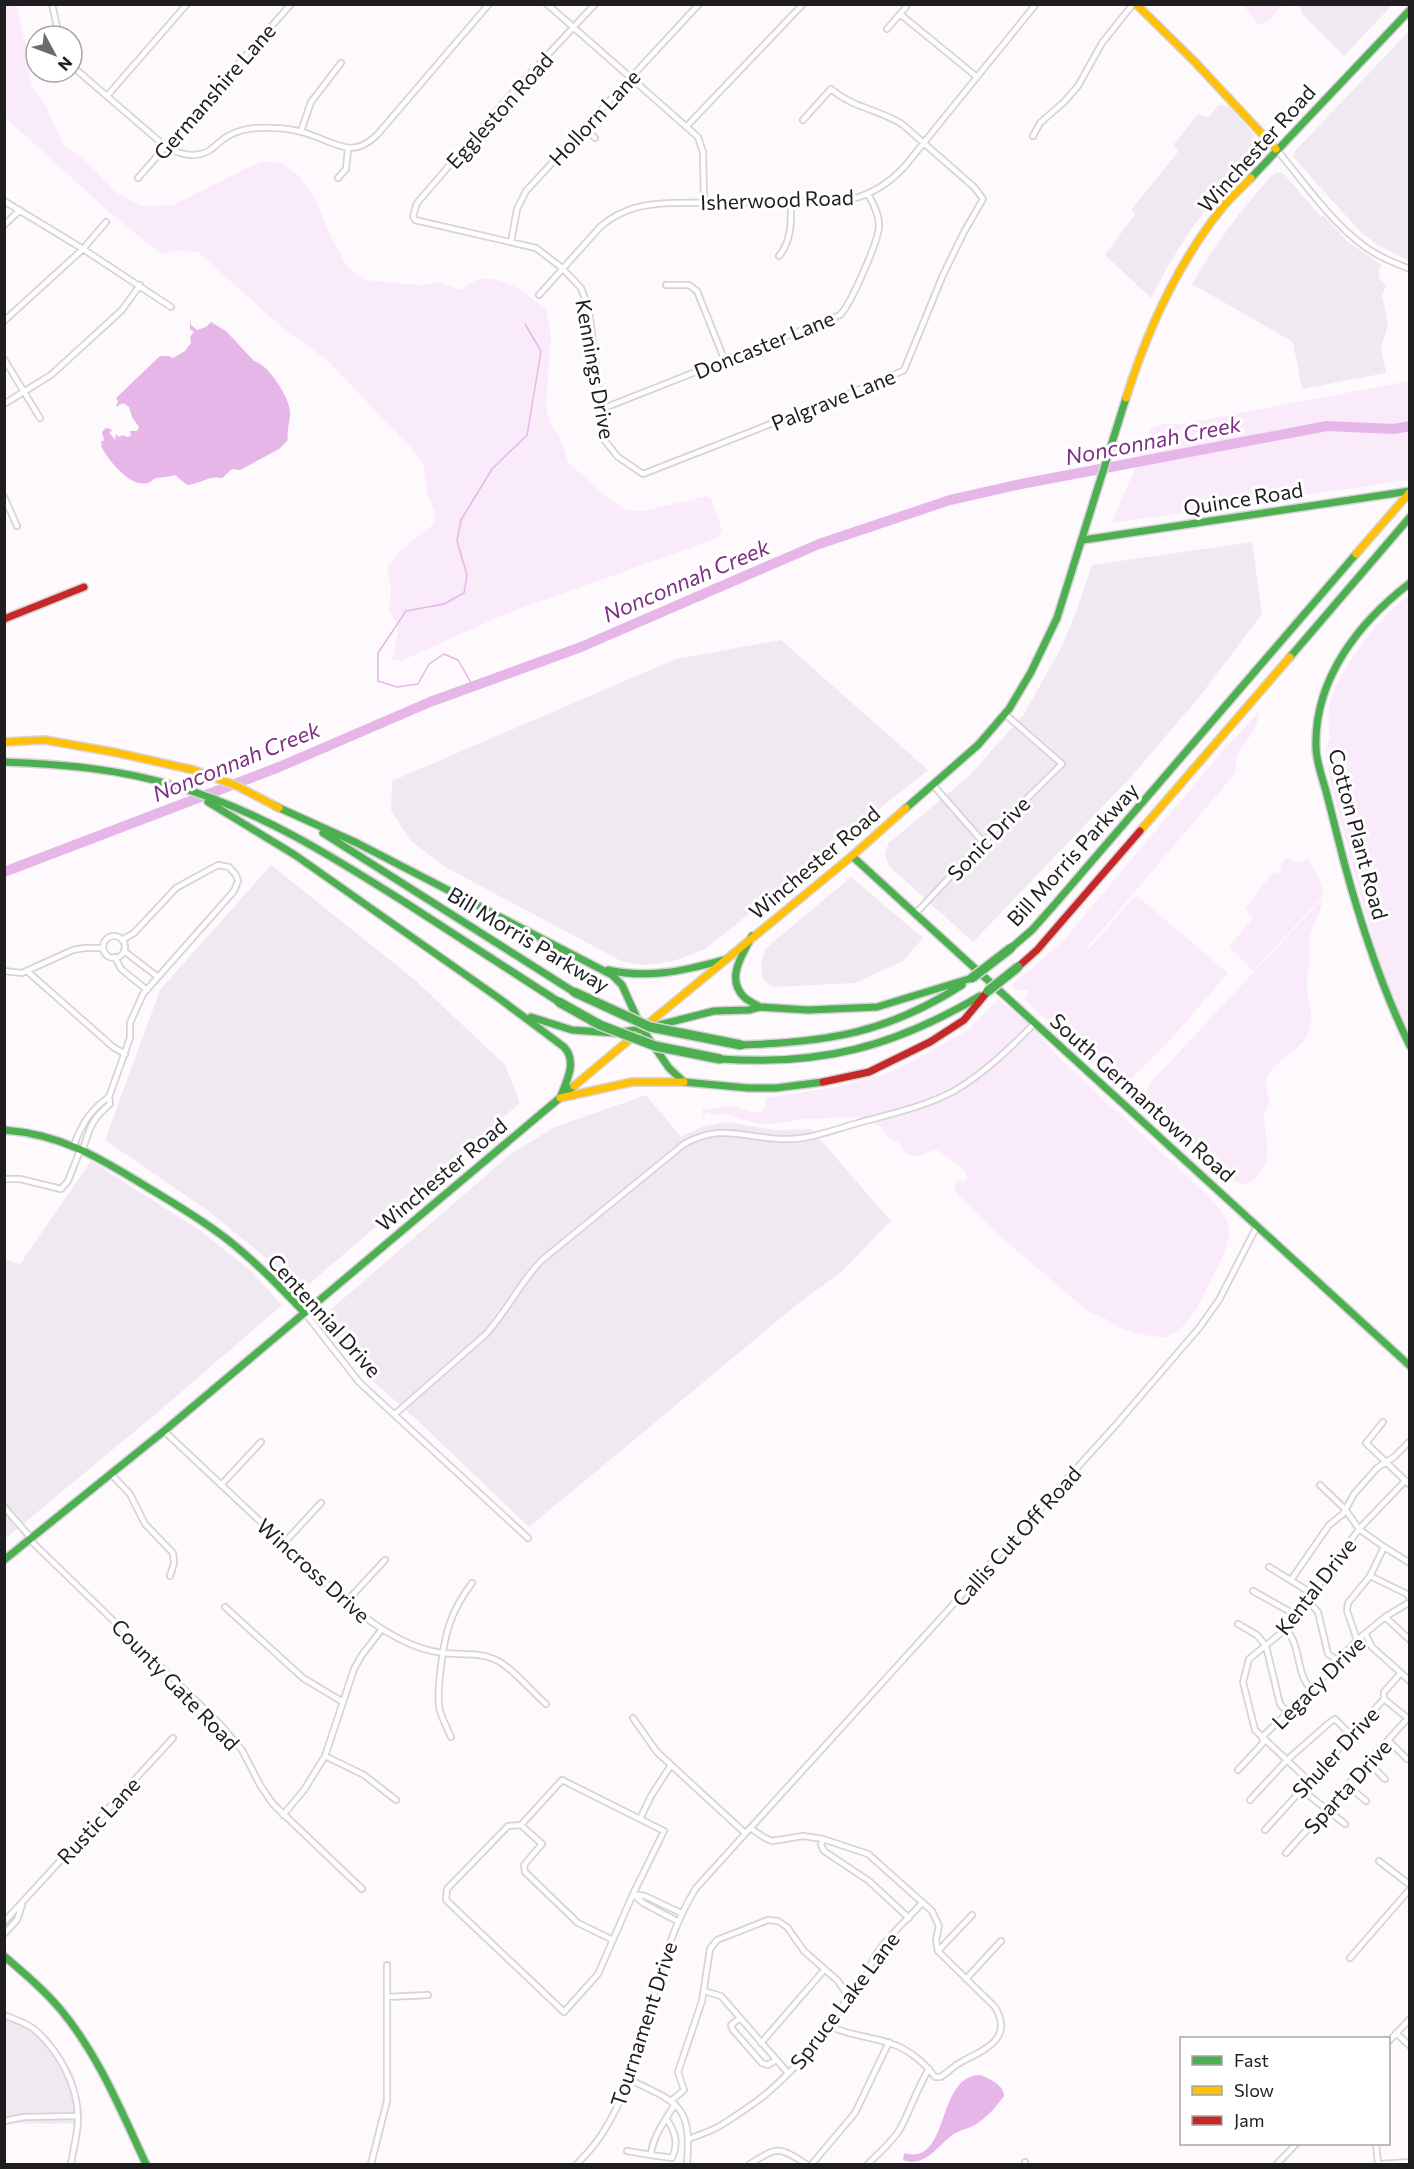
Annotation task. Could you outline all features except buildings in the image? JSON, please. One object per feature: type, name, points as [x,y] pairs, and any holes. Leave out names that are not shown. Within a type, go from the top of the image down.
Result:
[{"type":"main road","points":[[1134,4],[1194,61],[1276,149]]},
{"type":"main road","name":"Winchester Road","points":[[4,1560],[164,1431],[520,1129],[852,856],[978,745],[1005,714],[1048,639],[1061,608],[1119,417],[1144,346],[1162,306],[1191,253],[1222,208],[1409,12]]},
{"type":"main road","name":"Bill Morris Parkway","points":[[4,742],[45,740],[113,752],[194,770],[237,786],[388,872],[574,992],[650,1027],[741,1045],[800,1043],[847,1036],[923,1010],[972,978],[1032,930],[1410,491]]},
{"type":"main road","name":"Quince Road","points":[[1083,540],[1410,491]]},
{"type":"main road","name":"Bill Morris Parkway","points":[[4,762],[57,764],[139,776],[177,786],[246,811],[332,856],[559,1002],[600,1025],[655,1046],[720,1059],[743,1061],[791,1061],[853,1052],[921,1029],[954,1012],[988,991],[1036,950],[1407,521]]},
{"type":"main road","name":"Cotton Plant Road","points":[[1410,583],[1396,592],[1344,651],[1326,688],[1318,716],[1316,747],[1322,777],[1376,968],[1395,1018],[1410,1046]]},
{"type":"main road","points":[[4,619],[84,587]]},
{"type":"main road","points":[[177,786],[247,822],[520,1012],[567,1051],[570,1058],[570,1071],[560,1098]]},
{"type":"main road","points":[[275,806],[357,843],[612,975],[622,985],[642,1029],[669,1068],[684,1082]]},
{"type":"main road","name":"South Germantown Road","points":[[852,856],[1410,1366]]},
{"type":"main road","points":[[752,936],[738,961],[734,974],[743,996],[760,1007],[808,1010],[878,1006],[972,978]]},
{"type":"main road","points":[[592,965],[617,973],[657,975],[683,972],[723,960]]},
{"type":"main road","points":[[560,1098],[632,1082],[684,1082],[730,1087],[776,1088],[833,1082],[869,1072],[930,1042],[964,1020],[988,991]]},
{"type":"main road","points":[[520,1012],[543,1023],[574,1030],[618,1033],[715,1011],[754,1010],[760,1007]]},
{"type":"main road","name":"Centennial Drive","points":[[4,1130],[21,1130],[47,1135],[79,1147],[213,1229],[239,1248],[305,1313]]},
{"type":"main road","points":[[4,1956],[50,1998],[83,2039],[109,2084],[146,2164]]},
{"type":"street","points":[[107,96],[187,4]]},
{"type":"street","name":"Germanshire Lane","points":[[138,178],[291,4]]},
{"type":"street","points":[[84,76],[166,147],[181,153],[199,154],[210,150],[229,135],[249,129],[276,128],[301,132],[337,146],[348,148],[362,146],[377,135],[489,4]]},
{"type":"street","points":[[547,4],[698,137],[703,149],[704,203]]},
{"type":"street","name":"Eggleston Road","points":[[415,220],[414,210],[417,203],[504,102],[595,4]]},
{"type":"street","name":"Hollorn Lane","points":[[511,242],[518,209],[526,191],[699,4]]},
{"type":"street","points":[[687,126],[803,4]]},
{"type":"street","points":[[1032,136],[1040,123],[1078,86],[1105,39],[1134,4]]},
{"type":"street","points":[[52,5],[56,24]]},
{"type":"street","name":"Isherwood Road","points":[[539,295],[601,226],[625,210],[644,204],[842,201],[868,194],[894,177],[1035,5]]},
{"type":"street","points":[[888,29],[906,7]]},
{"type":"street","points":[[900,14],[977,77]]},
{"type":"street","points":[[301,132],[311,102],[341,63]]},
{"type":"street","points":[[802,120],[831,89],[843,100],[898,121],[923,143]]},
{"type":"street","points":[[584,128],[595,138]]},
{"type":"street","name":"Palgrave Lane","points":[[643,474],[904,370],[943,275],[983,199],[974,187],[923,143]]},
{"type":"street","points":[[338,178],[345,170],[348,148]]},
{"type":"street","points":[[1276,149],[1331,215],[1364,246],[1390,262],[1410,269]]},
{"type":"street","name":"Doncaster Lane","points":[[599,410],[829,320],[845,310],[879,232],[879,221],[868,194]]},
{"type":"street","points":[[4,201],[140,285],[171,307]]},
{"type":"street","points":[[778,256],[789,238],[791,202]]},
{"type":"street","points":[[4,225],[20,210]]},
{"type":"street","name":"Kennings Drive","points":[[415,220],[536,248],[562,268],[581,288],[589,309],[603,435],[606,444],[618,457],[643,474]]},
{"type":"street","points":[[4,321],[83,249],[106,222]]},
{"type":"street","points":[[4,404],[51,375],[122,310],[140,285]]},
{"type":"street","points":[[666,285],[689,285],[697,291],[725,361]]},
{"type":"street","points":[[4,358],[40,418]]},
{"type":"street","points":[[4,497],[17,526]]},
{"type":"street","name":"Sonic Drive","points":[[915,914],[983,842],[1062,764],[1005,714]]},
{"type":"street","points":[[933,786],[983,842]]},
{"type":"street","points":[[79,1147],[95,1117],[110,1104],[109,1097],[130,1038],[130,1023],[147,990],[234,891],[238,881],[233,871],[229,867],[218,865],[176,888],[134,933],[122,939],[112,936],[104,942],[103,948],[108,956],[115,957],[124,951]]},
{"type":"street","points":[[122,939],[124,951],[158,977]]},
{"type":"street","points":[[4,971],[22,973],[73,950],[103,948]]},
{"type":"street","points":[[115,957],[121,969],[147,990]]},
{"type":"street","points":[[27,971],[113,1047],[124,1053]]},
{"type":"street","points":[[395,1414],[486,1334],[542,1260],[684,1144],[711,1133],[722,1132],[777,1139],[801,1138],[907,1109],[953,1091],[970,1080],[1011,1048],[1035,1023]]},
{"type":"street","points":[[4,1179],[20,1179],[61,1189],[68,1180],[75,1161],[82,1124],[91,1110],[109,1097]]},
{"type":"street","name":"Callis Cut Off Road","points":[[702,1879],[1114,1427],[1199,1328],[1219,1300],[1257,1226]]},
{"type":"street","name":"Centennial Drive","points":[[305,1313],[359,1382],[528,1538]]},
{"type":"street","points":[[1383,1422],[1366,1443],[1408,1484]]},
{"type":"street","name":"Wincross Drive","points":[[164,1431],[346,1602],[382,1629],[414,1644],[442,1653],[478,1654],[497,1660],[546,1704]]},
{"type":"street","points":[[1291,1580],[1329,1525],[1345,1509],[1354,1494],[1377,1468],[1395,1457],[1410,1441]]},
{"type":"street","points":[[221,1485],[261,1442]]},
{"type":"street","points":[[111,1474],[130,1494],[145,1524],[173,1553],[174,1563],[170,1576]]},
{"type":"street","name":"Kental Drive","points":[[1309,1781],[1256,1730],[1243,1682],[1249,1659],[1286,1629],[1294,1614],[1359,1529],[1408,1484]]},
{"type":"street","points":[[1320,1485],[1345,1509],[1359,1529],[1384,1548],[1410,1563]]},
{"type":"street","points":[[284,1543],[321,1503]]},
{"type":"street","name":"County Gate Road","points":[[4,1507],[30,1538],[232,1736],[247,1758],[266,1794],[283,1815],[362,1888]]},
{"type":"street","points":[[1357,1640],[1347,1611],[1348,1603],[1370,1576],[1384,1548]]},
{"type":"street","points":[[346,1602],[385,1560]]},
{"type":"street","points":[[1269,1567],[1308,1591],[1308,1598],[1318,1612],[1328,1654],[1337,1660]]},
{"type":"street","points":[[1370,1576],[1407,1594],[1410,1601]]},
{"type":"street","points":[[451,1737],[443,1719],[439,1700],[442,1653],[445,1634],[453,1612],[472,1583]]},
{"type":"street","points":[[1253,1592],[1294,1614]]},
{"type":"street","name":"Legacy Drive","points":[[1238,1770],[1263,1743],[1262,1737],[1312,1690],[1357,1640],[1366,1635],[1385,1617],[1410,1601]]},
{"type":"street","points":[[225,1606],[303,1678],[343,1702]]},
{"type":"street","points":[[1385,1617],[1410,1640]]},
{"type":"street","points":[[1238,1624],[1257,1635],[1266,1646],[1280,1704],[1287,1712]]},
{"type":"street","points":[[283,1815],[308,1785],[325,1756],[358,1661],[382,1629]]},
{"type":"street","points":[[1286,1629],[1293,1637],[1304,1682],[1312,1690]]},
{"type":"street","points":[[1366,1635],[1372,1647],[1410,1681]]},
{"type":"street","name":"Shuler Drive","points":[[1264,1830],[1384,1699],[1384,1692],[1401,1673]]},
{"type":"street","points":[[1384,1699],[1409,1719]]},
{"type":"street","points":[[633,1718],[657,1752],[745,1833]]},
{"type":"street","points":[[1250,1800],[1287,1760],[1335,1719],[1351,1735]]},
{"type":"street","name":"Sparta Drive","points":[[1286,1853],[1409,1719]]},
{"type":"street","name":"Rustic Lane","points":[[4,1922],[173,1738]]},
{"type":"street","points":[[1388,1740],[1407,1759]]},
{"type":"street","points":[[325,1756],[364,1775],[396,1800]]},
{"type":"street","points":[[1368,1762],[1385,1779]]},
{"type":"street","points":[[640,1819],[651,1796],[671,1765]]},
{"type":"street","points":[[562,1780],[664,1831],[598,1974],[564,2012],[446,1900],[447,1889],[508,1826],[521,1825],[562,1780]]},
{"type":"street","points":[[1347,1785],[1366,1802]]},
{"type":"street","points":[[1301,1789],[1345,1824]]},
{"type":"street","points":[[521,1825],[542,1844],[524,1865],[525,1872],[578,1923],[613,1940]]},
{"type":"street","points":[[750,1827],[765,1838],[772,1840],[782,1841],[803,1836],[823,1839],[868,1854],[937,1919],[938,1951],[995,2007],[1001,2018],[1001,2027],[994,2043],[962,2061],[941,2077],[935,2077],[929,2069],[910,2054],[888,2042],[842,2033],[830,2026]]},
{"type":"street","points":[[823,1839],[821,1845],[824,1851],[864,1877],[909,1918]]},
{"type":"street","points":[[1379,1862],[1410,1885]]},
{"type":"street","name":"Tournament Drive","points":[[577,2164],[608,2125],[628,2079],[677,1921],[702,1879]]},
{"type":"street","points":[[1350,1958],[1410,1889]]},
{"type":"street","points":[[633,1894],[645,1896],[681,1913]]},
{"type":"street","points":[[633,1894],[643,1903],[677,1921]]},
{"type":"street","name":"Rustic Lane","points":[[4,1934],[20,1914],[23,1902]]},
{"type":"street","name":"Spruce Lake Lane","points":[[689,2139],[720,2126],[758,2100],[788,2073],[830,2026],[843,2007],[846,1993],[854,1990],[865,1980],[876,1954],[922,1903]]},
{"type":"street","points":[[938,1951],[972,1915]]},
{"type":"street","points":[[651,2155],[651,2149],[674,2102],[684,2090],[678,2072],[704,1991],[710,1950],[717,1940],[768,1920],[778,1921],[784,1924],[804,1951],[825,1969],[846,1993]]},
{"type":"street","points":[[966,1979],[1001,1941]]},
{"type":"street","points":[[371,2164],[387,2101],[387,1965]]},
{"type":"street","points":[[761,2043],[825,1969]]},
{"type":"street","points":[[704,1991],[721,1996],[788,2073]]},
{"type":"street","points":[[387,1997],[428,1995]]},
{"type":"street","points":[[4,2015],[33,2029],[54,2053],[70,2081],[76,2099],[78,2116],[71,2164]]},
{"type":"street","points":[[740,2018],[731,2025],[733,2030],[762,2063],[768,2065],[776,2060]]},
{"type":"street","points":[[1390,2041],[1410,2019]]},
{"type":"street","points":[[1396,2033],[1410,2046]]},
{"type":"street","points":[[812,2164],[855,2113],[888,2042]]},
{"type":"street","points":[[868,2164],[901,2128],[919,2085],[929,2069]]},
{"type":"street","points":[[628,2079],[674,2102],[686,2121],[689,2139],[687,2164]]},
{"type":"street","points":[[4,2121],[24,2117],[78,2116]]},
{"type":"street","points":[[627,2151],[672,2158],[676,2139],[674,2129],[666,2118]]},
{"type":"street","points":[[1276,2164],[1295,2145]]},
{"type":"street","points":[[1376,2145],[1379,2164],[1410,2162]]},
{"type":"street","points":[[750,2164],[770,2152],[784,2150],[806,2164]]},
{"type":"shaded area","points":[[5,4],[16,5],[24,38],[24,84],[31,84],[45,104],[63,144],[88,163],[115,192],[141,206],[173,205],[261,161],[281,163],[298,175],[315,199],[332,239],[347,266],[364,280],[418,285],[439,283],[461,290],[477,280],[491,279],[517,288],[546,310],[551,335],[546,406],[550,424],[559,435],[568,462],[603,494],[626,510],[643,511],[707,496],[712,500],[722,531],[718,538],[505,614],[401,661],[392,660],[398,633],[396,622],[389,610],[391,590],[387,568],[402,549],[434,524],[435,512],[427,492],[423,463],[327,360],[284,329],[198,252],[180,251],[164,254],[150,245],[110,213],[5,117]]},
{"type":"shaded area","points":[[1243,5],[1282,5],[1268,22],[1259,25]]},
{"type":"shaded area","points":[[1299,5],[1392,5],[1344,56],[1304,16]]},
{"type":"shaded area","points":[[1409,31],[1409,261],[1376,244],[1360,231],[1293,156],[1294,152]]},
{"type":"shaded area","points":[[1219,105],[1230,107],[1255,136],[1253,138],[1255,148],[1194,225],[1151,298],[1105,255],[1135,214],[1131,210],[1179,151],[1173,145],[1198,114],[1208,117]]},
{"type":"shaded area","points":[[1277,172],[1284,174],[1321,217],[1323,215],[1347,241],[1382,265],[1378,270],[1380,280],[1386,286],[1382,295],[1388,325],[1381,347],[1386,373],[1302,389],[1293,342],[1192,284],[1239,214]]},
{"type":"shaded area","points":[[190,319],[191,325],[197,330],[206,327],[211,322],[226,331],[254,361],[260,363],[271,374],[289,405],[288,440],[279,449],[240,470],[232,469],[222,478],[187,485],[175,475],[156,478],[148,483],[134,481],[120,472],[104,452],[100,443],[104,440],[102,432],[106,428],[111,429],[112,431],[109,432],[115,440],[116,434],[119,437],[123,435],[127,437],[131,436],[130,431],[137,431],[139,427],[129,407],[123,403],[116,407],[118,401],[116,398],[160,356],[173,358],[185,351],[191,343],[190,337],[194,332],[190,329]]},
{"type":"shaded area","points":[[1409,381],[1409,480],[1112,523],[1151,429],[1162,424],[1182,424]]},
{"type":"shaded area","points":[[1252,542],[1262,614],[1200,696],[1130,778],[973,942],[889,866],[885,854],[888,844],[971,774],[1024,714],[1062,646],[1092,565]]},
{"type":"shaded area","points":[[1409,595],[1409,1036],[1389,989],[1373,940],[1334,796],[1326,752],[1330,737],[1328,720],[1330,704],[1342,674],[1374,629]]},
{"type":"shaded area","points":[[781,640],[928,770],[705,949],[674,961],[645,965],[623,962],[445,867],[410,840],[391,810],[392,781],[676,659]]},
{"type":"shaded area","points":[[1259,712],[1256,726],[1237,757],[1233,776],[1087,948],[1088,950],[1136,895],[1228,973],[1173,1037],[1122,1088],[1026,1001],[1024,998],[1030,990],[1014,990],[1012,985],[1063,941],[1225,748]]},
{"type":"shaded area","points":[[1286,858],[1300,863],[1307,859],[1320,881],[1323,896],[1253,971],[1229,947],[1253,918],[1246,909],[1247,906],[1273,872],[1277,875],[1281,872],[1279,866]]},
{"type":"shaded area","points":[[271,865],[415,980],[505,1065],[520,1103],[301,1291],[266,1258],[211,1213],[105,1140],[160,990]]},
{"type":"shaded area","points":[[851,877],[923,938],[903,961],[855,983],[773,987],[763,979],[761,965],[765,949]]},
{"type":"shaded area","points":[[1322,899],[1309,944],[1310,964],[1307,985],[1311,1026],[1305,1040],[1278,1063],[1268,1076],[1266,1085],[1269,1101],[1264,1118],[1266,1161],[1254,1180],[1240,1183],[1221,1172],[1180,1128],[1157,1116],[1148,1104],[1145,1092],[1151,1082]]},
{"type":"shaded area","points":[[998,1000],[1033,1027],[1060,1059],[1214,1201],[1228,1221],[1229,1236],[1224,1254],[1196,1310],[1180,1330],[1164,1338],[1140,1334],[1120,1328],[1090,1313],[1010,1245],[960,1197],[955,1191],[955,1183],[958,1180],[964,1182],[967,1178],[966,1172],[939,1151],[935,1150],[918,1156],[908,1154],[902,1150],[897,1141],[887,1136],[881,1127],[860,1117],[805,1119],[760,1124],[724,1114],[712,1115],[706,1112],[702,1119],[703,1108],[731,1106],[758,1112],[766,1107],[765,1098],[837,1087],[884,1074],[968,1030]]},
{"type":"shaded area","points":[[646,1095],[681,1137],[702,1127],[727,1122],[774,1130],[811,1129],[891,1221],[842,1271],[800,1302],[529,1527],[418,1421],[366,1375],[325,1325],[324,1319],[329,1311],[512,1153],[555,1127]]},
{"type":"shaded area","points":[[91,1161],[201,1231],[250,1270],[282,1305],[5,1539],[5,1259],[20,1264]]},
{"type":"shaded area","points":[[4,2010],[49,2037],[74,2075],[81,2124],[8,2123],[5,2125]]},
{"type":"shaded area","points":[[981,2075],[996,2083],[1003,2092],[1004,2096],[994,2109],[978,2123],[953,2134],[924,2159],[911,2162],[903,2160],[904,2153],[919,2154],[929,2147],[956,2089],[966,2079]]},
{"type":"waterway","points":[[473,686],[458,660],[444,654],[429,664],[418,684],[397,687],[378,681],[378,653],[406,611],[444,604],[464,593],[467,575],[457,541],[461,520],[492,469],[527,435],[541,351],[525,324]]},
{"type":"waterway","name":"Nonconnah Creek","points":[[4,872],[279,767],[430,702],[581,647],[819,544],[950,500],[1021,484],[1327,426],[1394,429],[1410,426]]},
{"type":"traffic: fast","points":[[1251,178],[1410,10]]},
{"type":"traffic: fast","points":[[906,808],[978,745],[1009,709],[1031,672],[1057,618],[1126,398]]},
{"type":"traffic: fast","points":[[1083,540],[1410,491]]},
{"type":"traffic: fast","points":[[1290,657],[1410,517]]},
{"type":"traffic: fast","points":[[1011,948],[1032,930],[1055,904],[1356,554]]},
{"type":"traffic: fast","points":[[1410,583],[1391,598],[1357,634],[1343,654],[1331,676],[1323,698],[1317,722],[1316,747],[1344,862],[1365,932],[1390,1001],[1410,1046]]},
{"type":"traffic: fast","points":[[4,762],[69,766],[133,775],[175,786],[236,808],[295,836],[351,869],[559,1002]]},
{"type":"traffic: fast","points":[[208,802],[295,855],[500,999],[564,1047],[570,1059],[570,1072],[560,1098]]},
{"type":"traffic: fast","points":[[275,806],[357,843],[612,975],[622,985],[642,1029],[669,1068],[684,1082],[748,1088],[776,1088],[823,1082]]},
{"type":"traffic: fast","points":[[323,833],[574,992]]},
{"type":"traffic: fast","points":[[852,856],[1410,1366]]},
{"type":"traffic: fast","points":[[752,936],[738,966],[736,982],[744,997],[760,1007]]},
{"type":"traffic: fast","points":[[972,978],[1011,948]]},
{"type":"traffic: fast","points":[[608,970],[652,974],[723,960]]},
{"type":"traffic: fast","points":[[988,991],[1018,967]]},
{"type":"traffic: fast","points":[[531,1017],[572,1030],[615,1033],[643,1029],[714,1011],[749,1010],[760,1007],[808,1010],[877,1007],[972,978]]},
{"type":"traffic: fast","points":[[741,1045],[802,1041],[856,1032],[908,1014],[962,985]]},
{"type":"traffic: fast","points":[[574,992],[650,1027],[741,1045]]},
{"type":"traffic: fast","points":[[720,1059],[791,1059],[824,1056],[855,1049],[917,1028],[980,996]]},
{"type":"traffic: fast","points":[[559,1002],[600,1025],[655,1046],[720,1059]]},
{"type":"traffic: fast","points":[[4,1560],[164,1431],[574,1086]]},
{"type":"traffic: fast","points":[[4,1130],[25,1132],[62,1142],[113,1166],[209,1226],[238,1248],[305,1313]]},
{"type":"traffic: fast","points":[[4,1956],[48,1996],[75,2028],[108,2084],[146,2164]]},
{"type":"traffic: slow","points":[[1136,4],[1194,61],[1276,149]]},
{"type":"traffic: slow","points":[[1126,398],[1165,298],[1191,251],[1222,208],[1251,178]]},
{"type":"traffic: slow","points":[[1356,554],[1410,492]]},
{"type":"traffic: slow","points":[[1140,831],[1290,657]]},
{"type":"traffic: slow","points":[[4,742],[45,740],[194,770],[237,786],[279,808]]},
{"type":"traffic: slow","points":[[644,1027],[852,856],[906,808]]},
{"type":"traffic: slow","points":[[574,1086],[635,1035]]},
{"type":"traffic: slow","points":[[560,1098],[632,1082],[684,1082]]},
{"type":"traffic: jam","points":[[4,619],[84,587]]},
{"type":"traffic: jam","points":[[1018,967],[1037,950],[1140,831]]},
{"type":"traffic: jam","points":[[823,1082],[869,1072],[930,1042],[964,1020],[988,991]]}]
